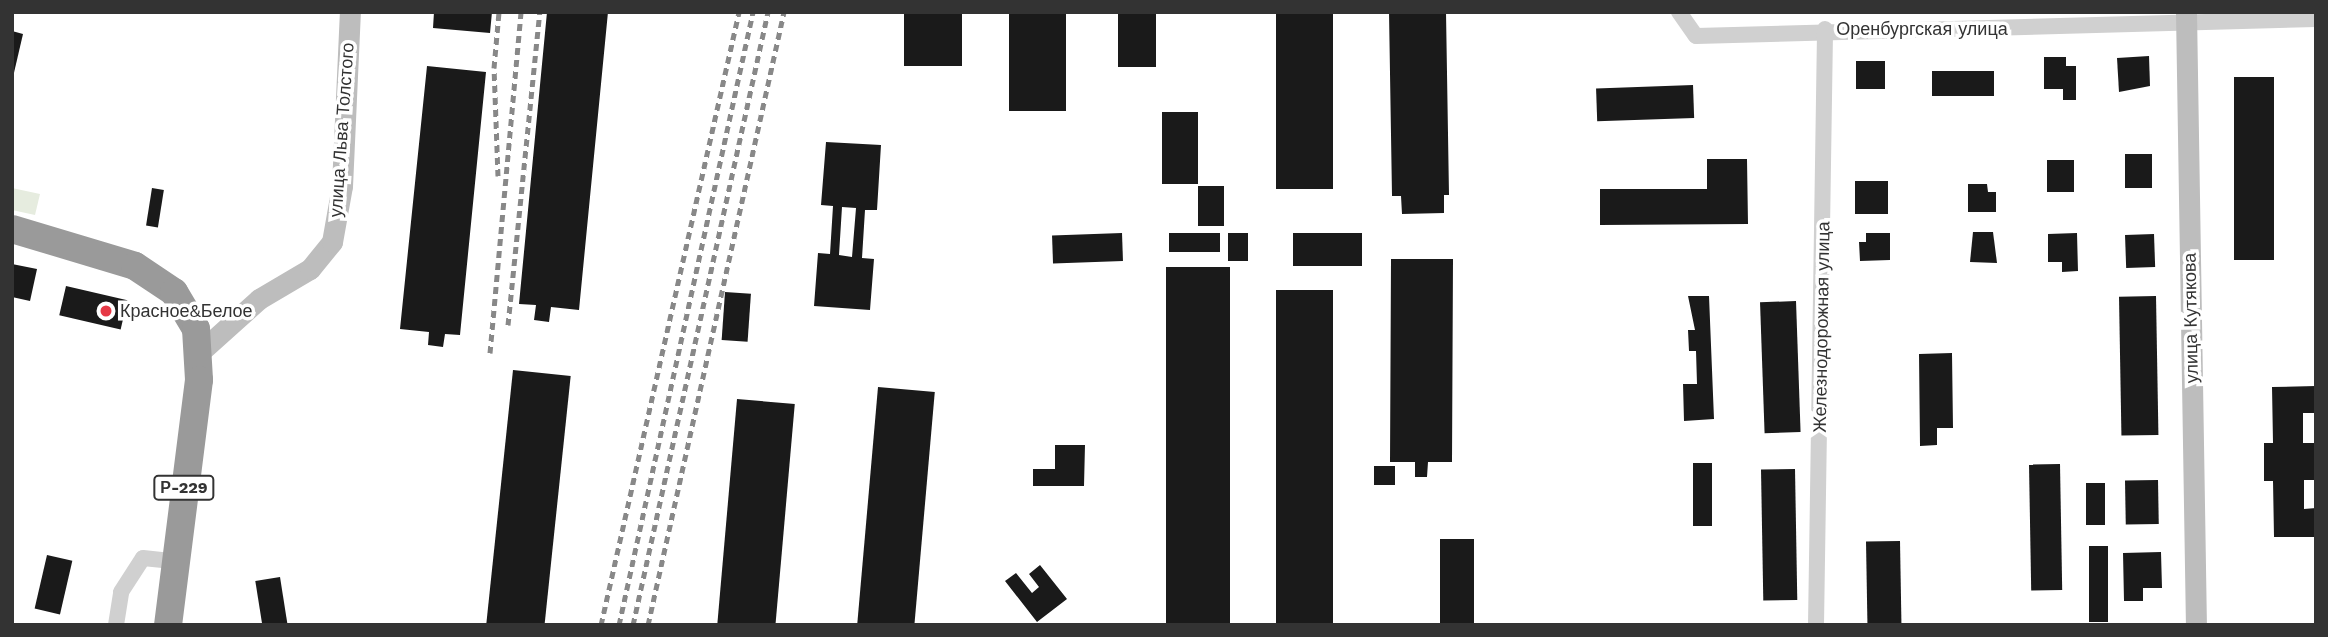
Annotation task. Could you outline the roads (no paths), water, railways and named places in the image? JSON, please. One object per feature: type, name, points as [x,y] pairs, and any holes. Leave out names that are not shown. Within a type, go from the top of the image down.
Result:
[{"type":"highway","name":"Р-229","points":[[12,229],[105,253],[156,278],[187,308],[200,352],[173,561],[169,625]]},
{"type":"main road","name":"улица Льва Толстого","points":[[200,352],[259,299],[310,269],[332,242],[342,186],[350,12]]},
{"type":"main road","name":"улица Кутякова","points":[[2186,17],[2196,625]]},
{"type":"street","name":"Оренбургская улица","points":[[1679,12],[1696,36],[2186,17],[2316,19]]},
{"type":"street","name":"Железнодорожная улица","points":[[1816,625],[1825,29]]},
{"type":"street","points":[[116,625],[121,592],[143,558],[173,561]]},
{"type":"railway","points":[[498,176],[494,68],[499,12]]},
{"type":"railway","points":[[490,353],[521,12]]},
{"type":"railway","points":[[508,325],[540,12]]},
{"type":"railway","points":[[601,625],[739,12]]},
{"type":"railway","points":[[619,625],[753,12]]},
{"type":"railway","points":[[633,625],[768,12]]},
{"type":"railway","points":[[648,625],[784,12]]},
{"type":"place","name":"Красное&Белое","points":[[106,311]]}]
